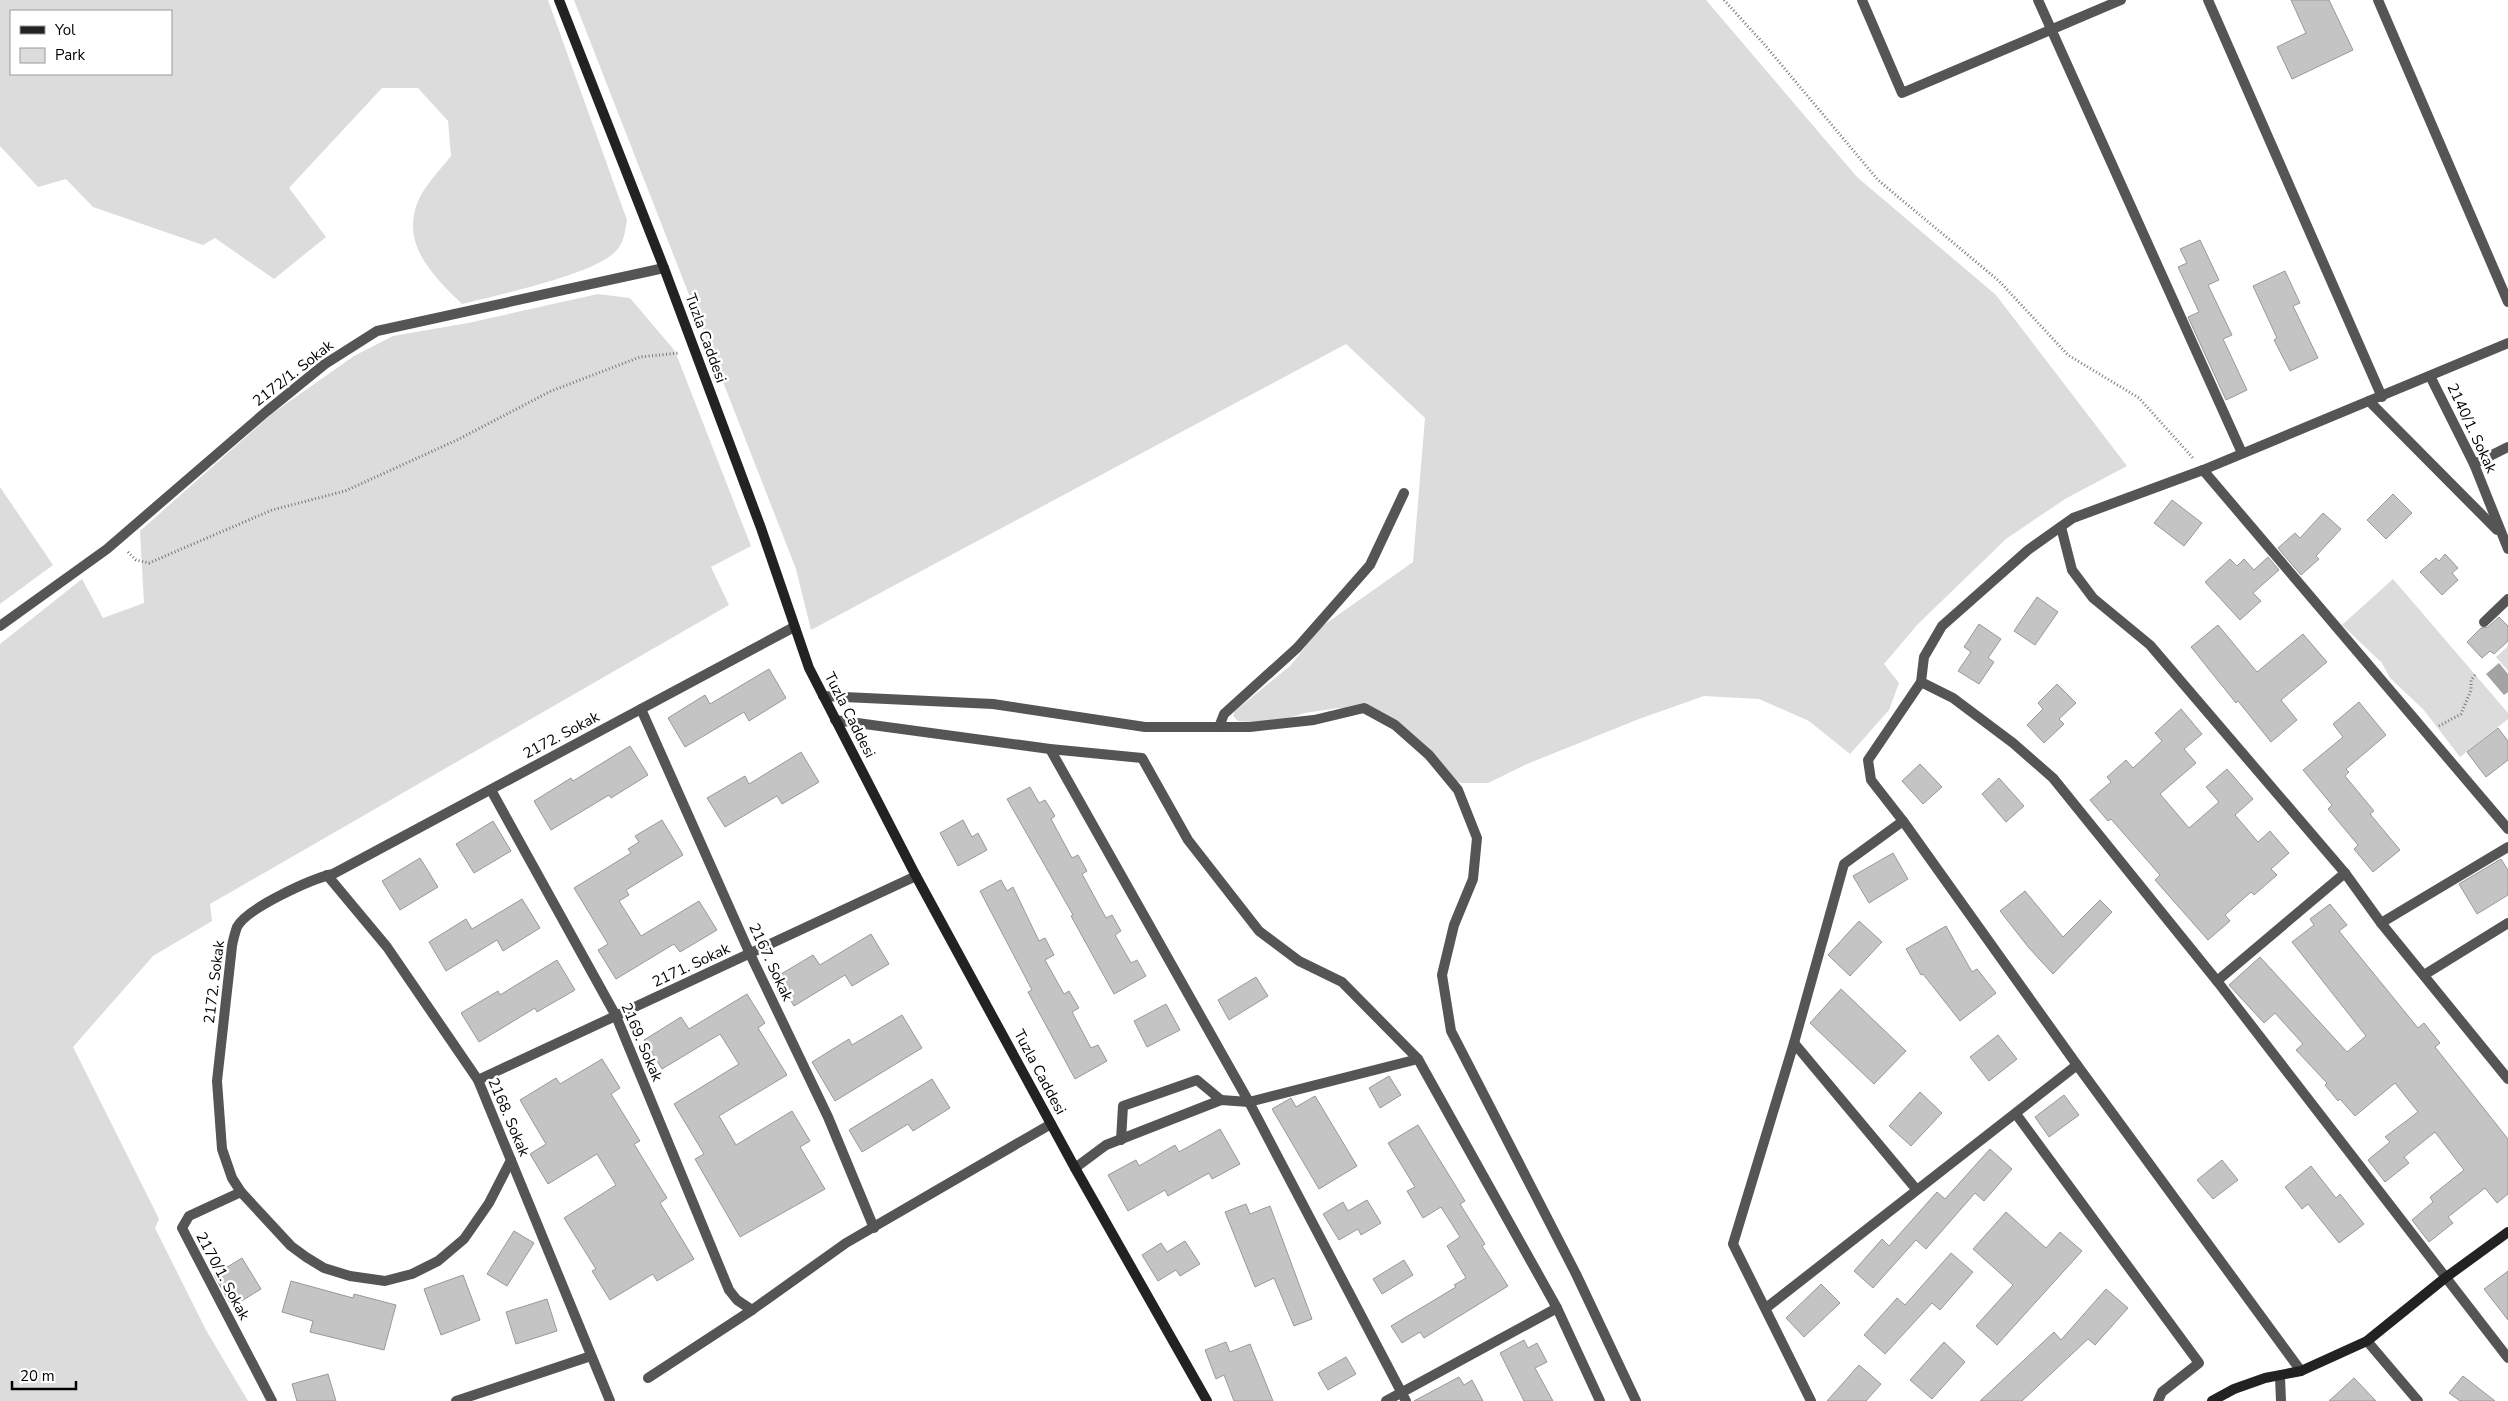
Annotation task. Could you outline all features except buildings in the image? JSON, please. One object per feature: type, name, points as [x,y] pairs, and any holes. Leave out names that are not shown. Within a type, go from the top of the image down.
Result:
[{"type":"main road","name":"Tuzla Caddesi","points":[[559,0],[664,268],[761,528],[809,668],[916,876],[1075,1168],[1206,1401]]},
{"type":"main road","points":[[2212,1401],[2234,1389],[2265,1378],[2280,1377],[2301,1371],[2367,1341],[2445,1278],[2508,1232]]},
{"type":"street","points":[[1862,0],[1902,93],[2121,0]]},
{"type":"street","points":[[2038,0],[2242,454]]},
{"type":"street","points":[[2208,0],[2382,397]]},
{"type":"street","points":[[2378,0],[2508,302]]},
{"type":"street","name":"2172/1. Sokak","points":[[0,626],[118,540],[318,370],[377,331],[664,268]]},
{"type":"street","points":[[2301,1371],[2077,1065],[1903,821],[1871,780],[1868,760],[1921,682],[1924,656],[1942,626],[2028,550],[2073,518],[2203,470],[2508,343]]},
{"type":"street","name":"2140/1. Sokak","points":[[2430,376],[2474,464],[2508,549]]},
{"type":"street","points":[[2369,401],[2501,534]]},
{"type":"street","points":[[2474,464],[2508,447]]},
{"type":"street","points":[[2203,470],[2508,829]]},
{"type":"street","points":[[1219,727],[1224,714],[1297,648],[1370,565],[1404,493]]},
{"type":"street","points":[[2061,527],[2072,570],[2093,598],[2150,646],[2345,873],[2381,923],[2508,1079]]},
{"type":"street","points":[[2484,622],[2508,599]]},
{"type":"street","name":"2172. Sokak","points":[[511,1160],[490,1203],[464,1239],[438,1261],[412,1274],[385,1281],[350,1276],[324,1268],[306,1258],[291,1246],[242,1192],[232,1178],[222,1149],[217,1082],[232,946],[238,927],[248,915],[296,887],[328,875],[491,790],[794,627]]},
{"type":"street","points":[[1921,682],[1953,698],[2014,743],[2053,778],[2217,982],[2508,1358]]},
{"type":"street","points":[[823,696],[993,704],[1144,727],[1250,727],[1314,720],[1364,708],[1394,725],[1416,743],[1429,755],[1458,790],[1477,838],[1473,879],[1454,925],[1442,975],[1450,1031],[1480,1084],[1576,1274],[1636,1401]]},
{"type":"street","name":"2167. Sokak","points":[[640,709],[750,954],[828,1117],[874,1228]]},
{"type":"street","points":[[835,720],[1050,749],[1142,758],[1188,840],[1259,931],[1299,961],[1342,982],[1418,1059],[1557,1308],[1600,1401]]},
{"type":"street","points":[[1050,749],[1249,1102],[1404,1397]]},
{"type":"street","name":"2169. Sokak","points":[[491,790],[616,1016],[725,1281],[737,1300],[752,1310]]},
{"type":"street","points":[[1811,1401],[1733,1244],[1794,1043],[1844,864],[1903,821]]},
{"type":"street","points":[[2381,923],[2508,847]]},
{"type":"street","points":[[2217,982],[2345,873]]},
{"type":"street","name":"2168. Sokak","points":[[328,875],[388,947],[478,1080],[610,1401]]},
{"type":"street","name":"2171. Sokak","points":[[478,1080],[916,876]]},
{"type":"street","points":[[2424,975],[2508,923]]},
{"type":"street","points":[[1794,1043],[1916,1190]]},
{"type":"street","points":[[1075,1168],[1106,1145],[1220,1100],[1249,1102],[1418,1059]]},
{"type":"street","points":[[1766,1308],[2077,1065]]},
{"type":"street","points":[[1121,1140],[1123,1106],[1197,1080],[1220,1100]]},
{"type":"street","points":[[2016,1114],[2199,1363],[2162,1392],[2158,1401]]},
{"type":"street","points":[[648,1378],[752,1310],[846,1243],[1051,1124]]},
{"type":"street","name":"2170/1. Sokak","points":[[242,1192],[189,1216],[182,1228],[272,1401]]},
{"type":"street","points":[[1386,1401],[1404,1397],[1557,1308]]},
{"type":"street","points":[[2367,1341],[2418,1401]]},
{"type":"street","points":[[456,1401],[591,1356]]},
{"type":"street","points":[[2280,1377],[2281,1401]]},
{"type":"path","points":[[1724,0],[1764,44],[1878,180],[1999,281],[2068,355],[2138,398],[2203,470]]},
{"type":"path","points":[[118,540],[136,560],[149,563],[272,510],[345,491],[457,440],[551,391],[640,357],[695,351]]},
{"type":"path","points":[[2427,734],[2461,714],[2471,690],[2471,680],[2476,674]]},
{"type":"green space","points":[[0,0],[548,0],[627,220],[624,237],[615,252],[586,269],[520,290],[462,304],[440,282],[422,258],[413,230],[414,215],[422,193],[451,156],[448,121],[418,88],[382,88],[289,188],[326,237],[274,279],[215,238],[203,245],[93,207],[66,179],[38,187],[0,146]]},
{"type":"green space","points":[[574,0],[1706,0],[1857,177],[1996,295],[2127,466],[2065,499],[2006,539],[1918,624],[1884,664],[1899,683],[1889,710],[1850,754],[1809,721],[1759,699],[1704,696],[1639,719],[1527,764],[1488,783],[1461,783],[1443,775],[1392,728],[1361,712],[1338,708],[1305,713],[1269,724],[1238,721],[1233,716],[1235,711],[1290,666],[1321,627],[1413,562],[1425,418],[1346,344],[811,630],[796,569]]},
{"type":"green space","points":[[598,294],[630,298],[675,351],[751,546],[711,567],[729,605],[210,904],[212,921],[153,956],[73,1047],[159,1219],[155,1228],[206,1330],[248,1401],[0,1401],[0,644],[82,579],[103,618],[144,603],[140,531],[273,413],[354,356],[393,336],[468,323]]},
{"type":"green space","points":[[0,487],[53,565],[0,604]]},
{"type":"green space","points":[[2393,579],[2508,713],[2508,719],[2460,757],[2423,709],[2390,678],[2382,663],[2342,625]]},
{"type":"green space","points":[[2508,646],[2508,671],[2496,657]]},
{"type":"shaded area","points":[[2499,663],[2508,674],[2508,692],[2504,695],[2486,674]]}]
